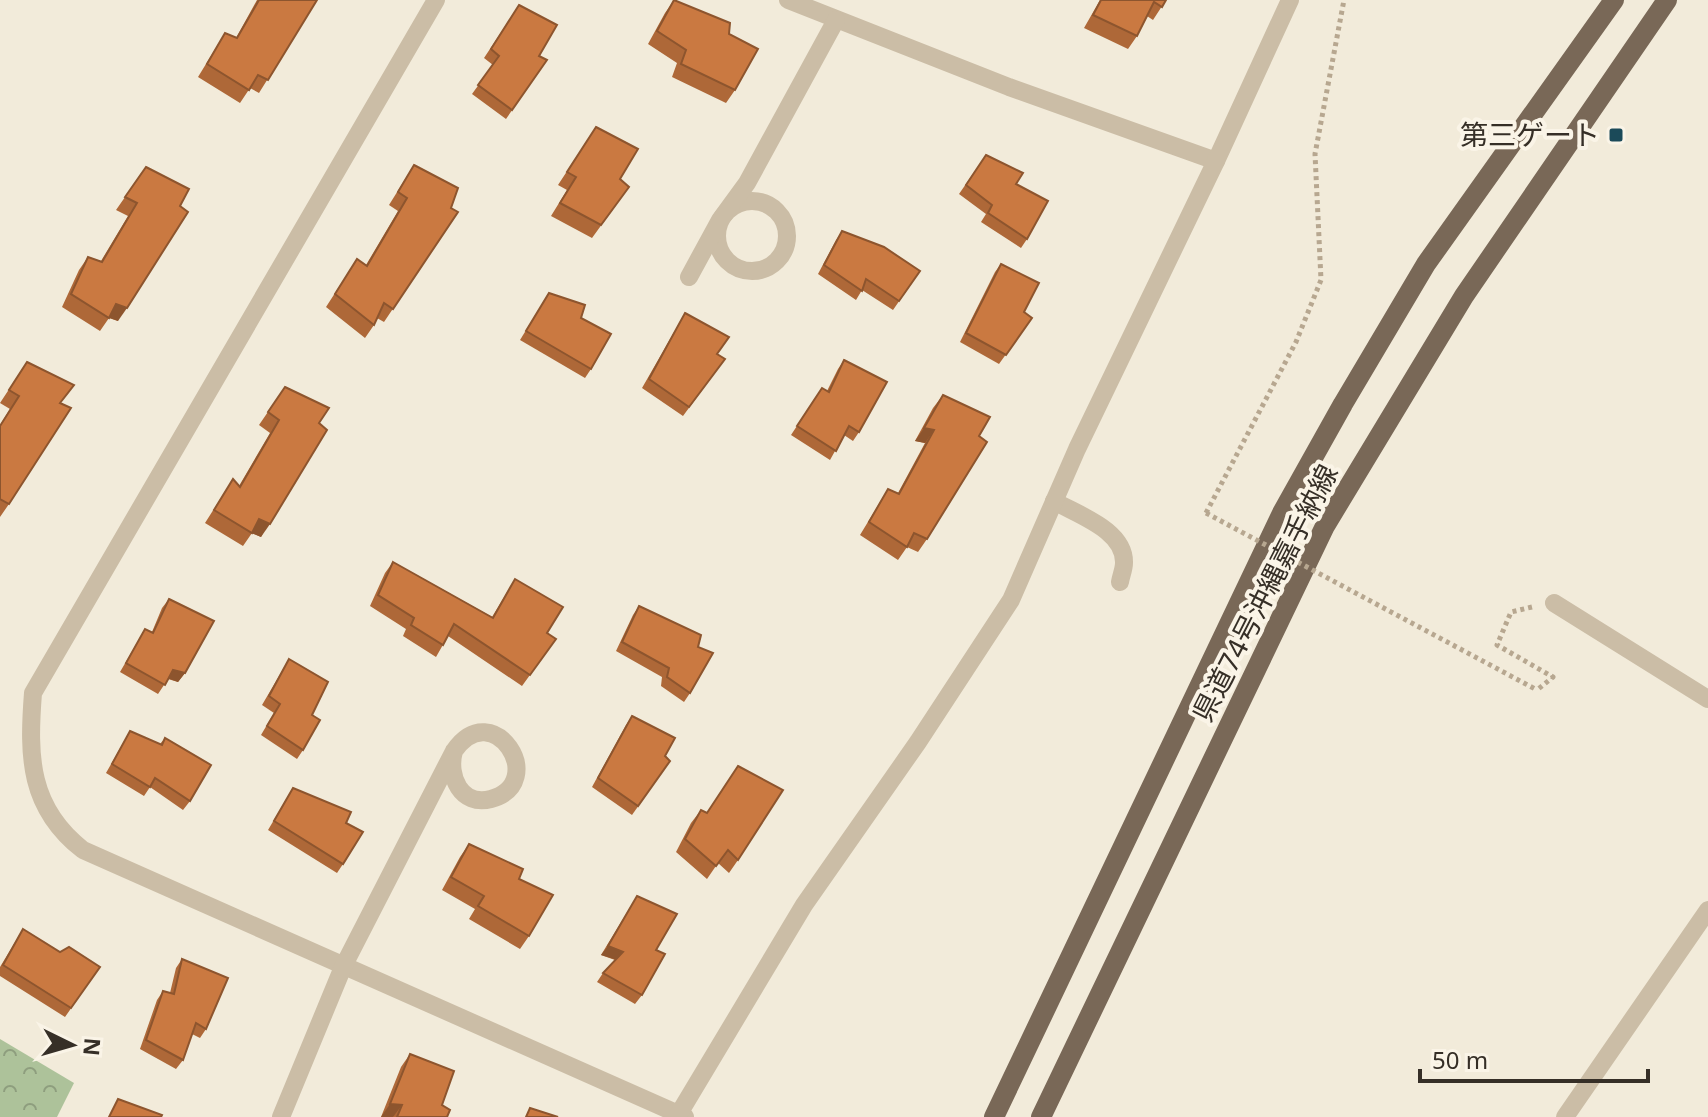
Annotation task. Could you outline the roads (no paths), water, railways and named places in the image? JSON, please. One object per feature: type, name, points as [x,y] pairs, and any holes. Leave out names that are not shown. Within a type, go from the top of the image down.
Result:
[{"type":"main road","name":"県道74号沖縄嘉手納線","points":[[994,1117],[1282,513],[1312,458],[1426,264],[1614,0]]},
{"type":"main road","name":"県道74号沖縄嘉手納線","points":[[1041,1117],[1325,526],[1464,296],[1667,0]]},
{"type":"lane","points":[[436,0],[33,693],[29,747],[42,800],[61,833],[83,850],[680,1116],[804,905],[918,742],[1011,600],[1054,501],[1290,0]]},
{"type":"lane","points":[[788,0],[1009,87],[1216,161]]},
{"type":"lane","points":[[689,277],[720,220],[747,183],[836,20]]},
{"type":"lane","points":[[1054,501],[1119,542],[1124,562],[1120,582]]},
{"type":"lane","points":[[1554,603],[1708,699]]},
{"type":"lane","points":[[281,1117],[343,967],[454,751]]},
{"type":"lane","points":[[1565,1117],[1708,910]]},
{"type":"place","name":"第三ゲート","points":[[1616,135]]}]
